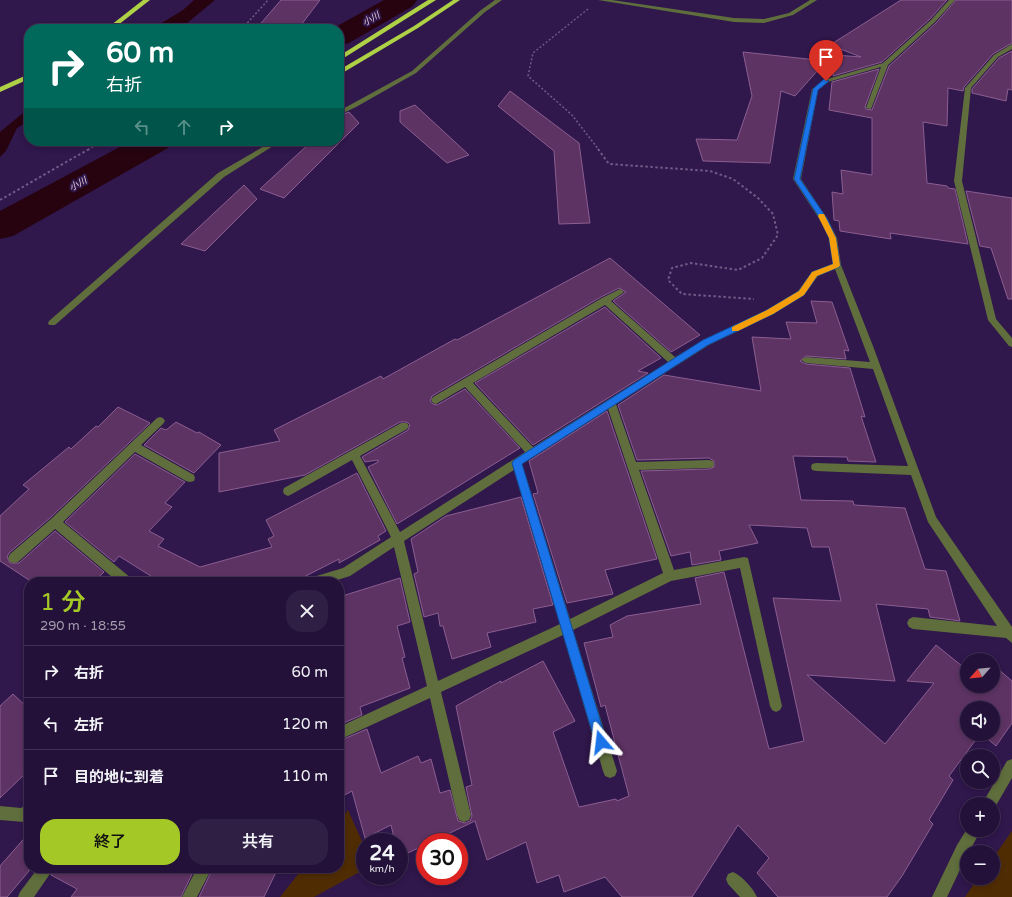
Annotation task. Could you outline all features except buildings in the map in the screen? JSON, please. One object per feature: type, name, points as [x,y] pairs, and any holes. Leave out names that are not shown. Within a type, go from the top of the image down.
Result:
[{"type":"highway","points":[[116,24],[147,0]]},
{"type":"highway","points":[[344,56],[433,0]]},
{"type":"highway","points":[[344,70],[416,27],[457,0]]},
{"type":"highway","points":[[0,90],[24,78]]},
{"type":"street","points":[[344,111],[414,72],[483,11],[499,0]]},
{"type":"street","points":[[601,0],[734,20],[764,21],[791,14],[814,0]]},
{"type":"street","points":[[952,0],[933,21],[885,64],[826,81],[816,89],[797,179],[824,220],[833,238],[837,265],[932,519],[1011,635]]},
{"type":"street","points":[[1012,46],[996,56],[968,88],[958,181],[992,320],[1012,344]]},
{"type":"street","points":[[869,108],[885,64]]},
{"type":"street","points":[[52,323],[221,175],[270,146]]},
{"type":"street","points":[[330,577],[346,572],[706,342],[770,312],[801,293],[814,274],[837,265]]},
{"type":"street","points":[[436,400],[620,292]]},
{"type":"street","points":[[605,300],[674,362]]},
{"type":"street","points":[[806,360],[876,366]]},
{"type":"street","points":[[467,383],[532,453]]},
{"type":"street","points":[[611,403],[670,576]]},
{"type":"street","points":[[14,558],[55,522],[160,421]]},
{"type":"street","points":[[288,491],[404,426]]},
{"type":"street","points":[[134,446],[190,478]]},
{"type":"street","points":[[354,454],[398,539],[464,815]]},
{"type":"street","points":[[517,463],[610,771]]},
{"type":"street","points":[[633,466],[709,464]]},
{"type":"street","points":[[816,467],[915,471]]},
{"type":"street","points":[[55,522],[121,577]]},
{"type":"street","points":[[344,732],[566,627],[670,576],[744,562],[776,706]]},
{"type":"street","points":[[913,623],[1011,635]]},
{"type":"street","points":[[993,797],[1012,766]]},
{"type":"street","points":[[0,813],[24,815]]},
{"type":"street","points":[[939,897],[970,837]]},
{"type":"street","points":[[25,897],[43,873]]},
{"type":"street","points":[[190,897],[202,873]]},
{"type":"street","points":[[733,879],[750,897]]},
{"type":"path","points":[[246,24],[268,0]]},
{"type":"path","points":[[593,5],[533,53],[528,76],[572,115],[609,164],[710,171],[732,179],[758,198],[773,214],[778,235],[762,258],[738,270],[691,263],[672,268],[668,280],[682,294],[755,300],[770,312]]},
{"type":"path","points":[[0,200],[80,156],[94,146]]},
{"type":"shaded area","points":[[194,0],[215,0],[186,24],[160,24],[183,10]]},
{"type":"shaded area","points":[[24,112],[24,124],[17,128],[6,151],[0,157],[0,132]]},
{"type":"shaded area","points":[[348,810],[358,833],[356,833],[356,874],[314,897],[280,897],[299,873],[344,873],[344,815]]},
{"type":"shaded area","points":[[1012,831],[1012,897],[965,897],[973,885],[1000,885],[1000,848]]},
{"type":"waterway","name":"小川","points":[[344,34],[404,0]]},
{"type":"waterway","name":"小川","points":[[0,227],[147,146]]},
{"type":"slow traffic","points":[[735,329],[770,312],[801,293],[814,274],[837,265],[833,238],[822,216]]},
{"type":"route","points":[[601,742],[517,463],[706,342],[770,312],[801,293],[814,274],[837,265],[833,238],[824,220],[797,179],[816,89],[826,81]]}]
